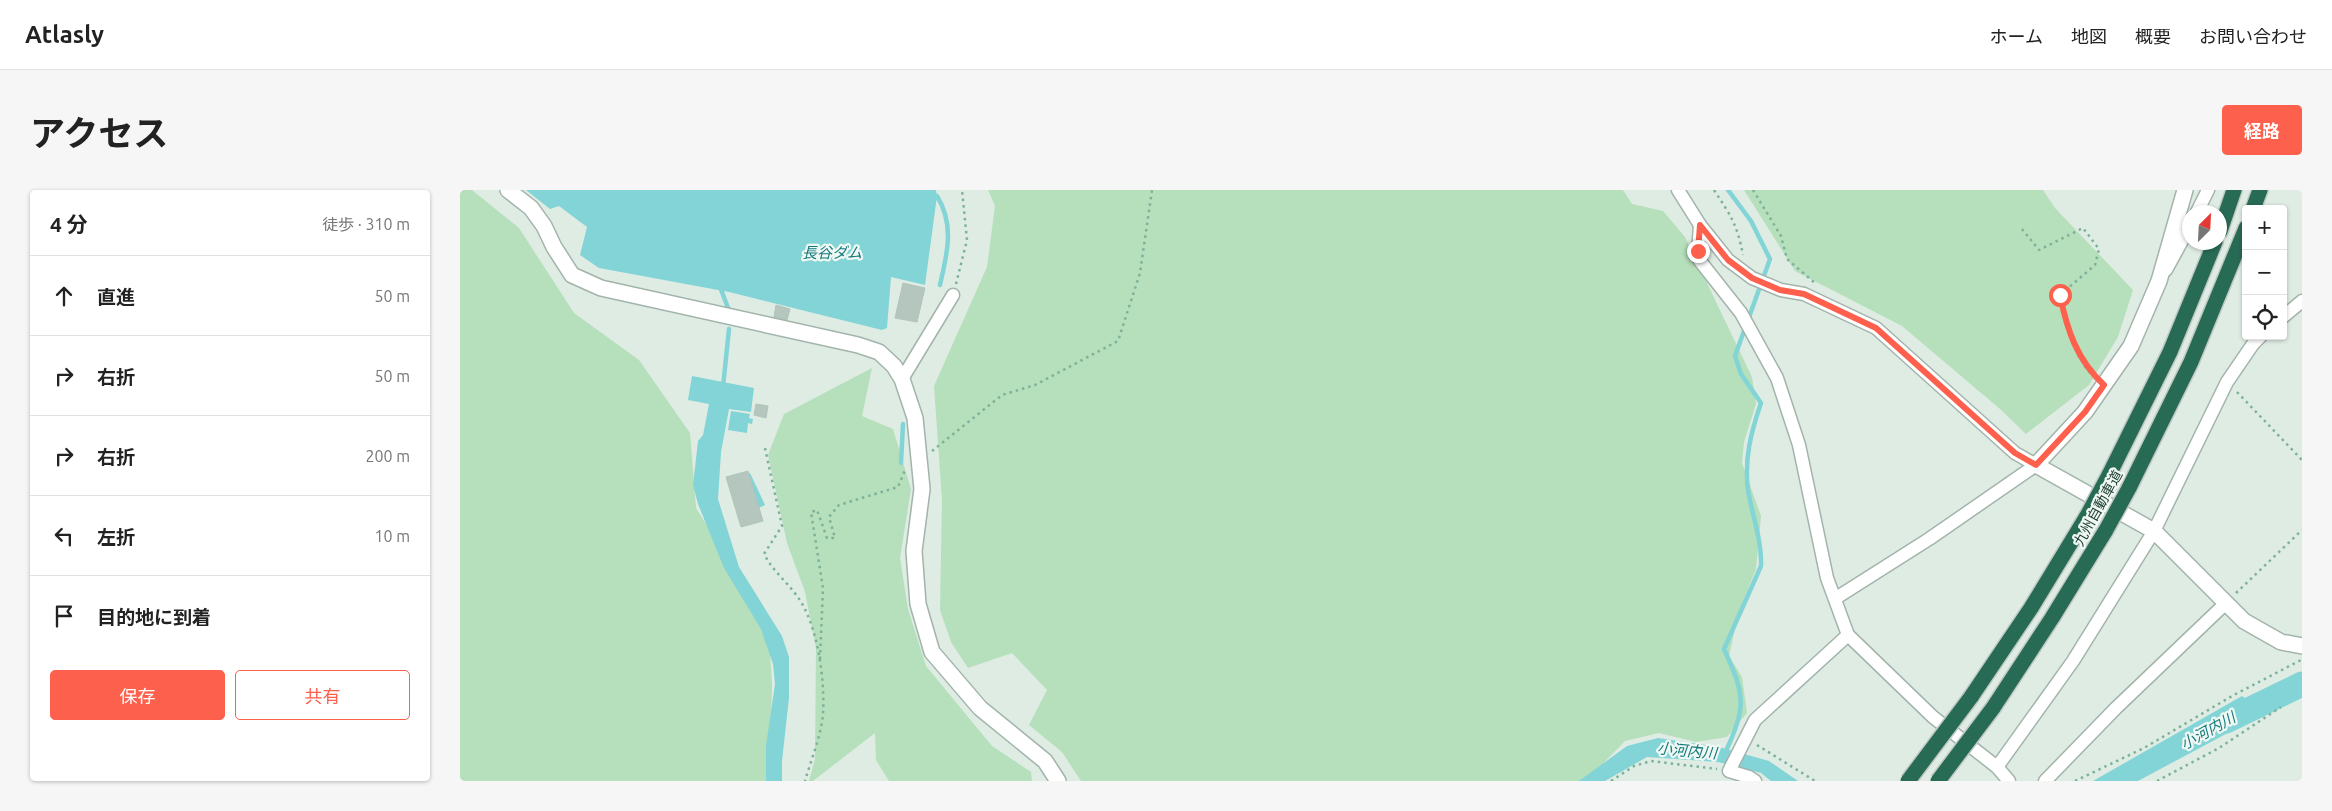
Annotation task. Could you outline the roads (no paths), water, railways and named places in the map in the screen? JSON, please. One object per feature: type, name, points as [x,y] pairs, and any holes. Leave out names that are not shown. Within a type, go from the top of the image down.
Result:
[{"type":"highway","points":[[2227,210],[2234,190]]},
{"type":"highway","points":[[2254,205],[2260,190]]},
{"type":"highway","name":"九州自動車道","points":[[1938,781],[1993,708],[2052,618],[2106,530],[2129,488],[2190,362],[2242,238]]},
{"type":"highway","name":"九州自動車道","points":[[1908,781],[1972,697],[2031,608],[2087,516],[2170,352],[2212,250]]},
{"type":"street","points":[[508,190],[531,208],[544,226],[554,247],[572,275],[601,288],[858,345],[886,358],[894,366],[902,379],[915,418],[914,462],[922,488],[914,551],[918,604],[932,652],[980,708],[1045,761],[1058,781]]},
{"type":"street","points":[[1678,190],[1700,225],[1728,260],[1747,274],[1780,290],[1804,294],[1876,328],[2015,453],[2154,531],[2244,621],[2281,642],[2302,646]]},
{"type":"street","points":[[2159,281],[2185,190]]},
{"type":"street","points":[[2200,205],[2208,190]]},
{"type":"street","points":[[1700,225],[1698,251],[1700,261],[1742,313],[1777,378],[1800,445],[1827,578],[1836,598],[1840,618],[1848,635],[1933,717],[1997,767],[2009,781]]},
{"type":"street","points":[[1836,598],[1928,539],[2036,465],[2085,412],[2131,346],[2159,281],[2182,240]]},
{"type":"street","points":[[902,379],[953,295]]},
{"type":"street","points":[[2287,314],[2302,301]]},
{"type":"street","points":[[1997,767],[2073,661],[2154,531],[2227,382],[2257,340]]},
{"type":"street","points":[[2045,781],[2109,715],[2226,602]]},
{"type":"street","points":[[1755,781],[1749,777],[1728,771],[1755,720],[1848,635]]},
{"type":"water","name":"長谷ダム","points":[[526,190],[936,190],[937,196],[925,285],[891,277],[887,328],[882,330],[729,292],[599,268],[580,255],[587,227],[559,206],[550,209]]},
{"type":"water","points":[[692,376],[754,388],[751,412],[729,409],[721,452],[718,499],[739,567],[782,636],[789,657],[789,698],[782,761],[782,781],[766,781],[766,746],[775,684],[773,664],[761,629],[724,568],[698,504],[693,485],[698,441],[703,435],[709,404],[688,400]]},
{"type":"water","points":[[731,411],[750,414],[749,418],[753,419],[752,424],[748,423],[747,433],[728,430]]},
{"type":"water","points":[[750,473],[765,505],[748,513],[734,480]]},
{"type":"water","points":[[2242,696],[2265,713],[2138,781],[2093,781]]},
{"type":"water","points":[[1658,738],[1719,747],[1769,761],[1798,781],[1771,781],[1761,773],[1718,762],[1647,757],[1605,781],[1579,781],[1627,746]]},
{"type":"waterway","points":[[1725,753],[1737,723],[1741,701],[1736,678],[1724,649],[1761,566],[1758,537],[1747,479],[1751,435],[1761,403],[1741,374],[1735,356],[1770,259],[1751,221],[1728,190]]},
{"type":"waterway","points":[[937,196],[943,207],[948,229],[947,251],[940,285]]},
{"type":"waterway","points":[[720,287],[730,313]]},
{"type":"waterway","points":[[723,387],[729,329]]},
{"type":"waterway","points":[[901,463],[903,424]]},
{"type":"waterway","name":"小河内川","points":[[2226,721],[2302,684]]}]
